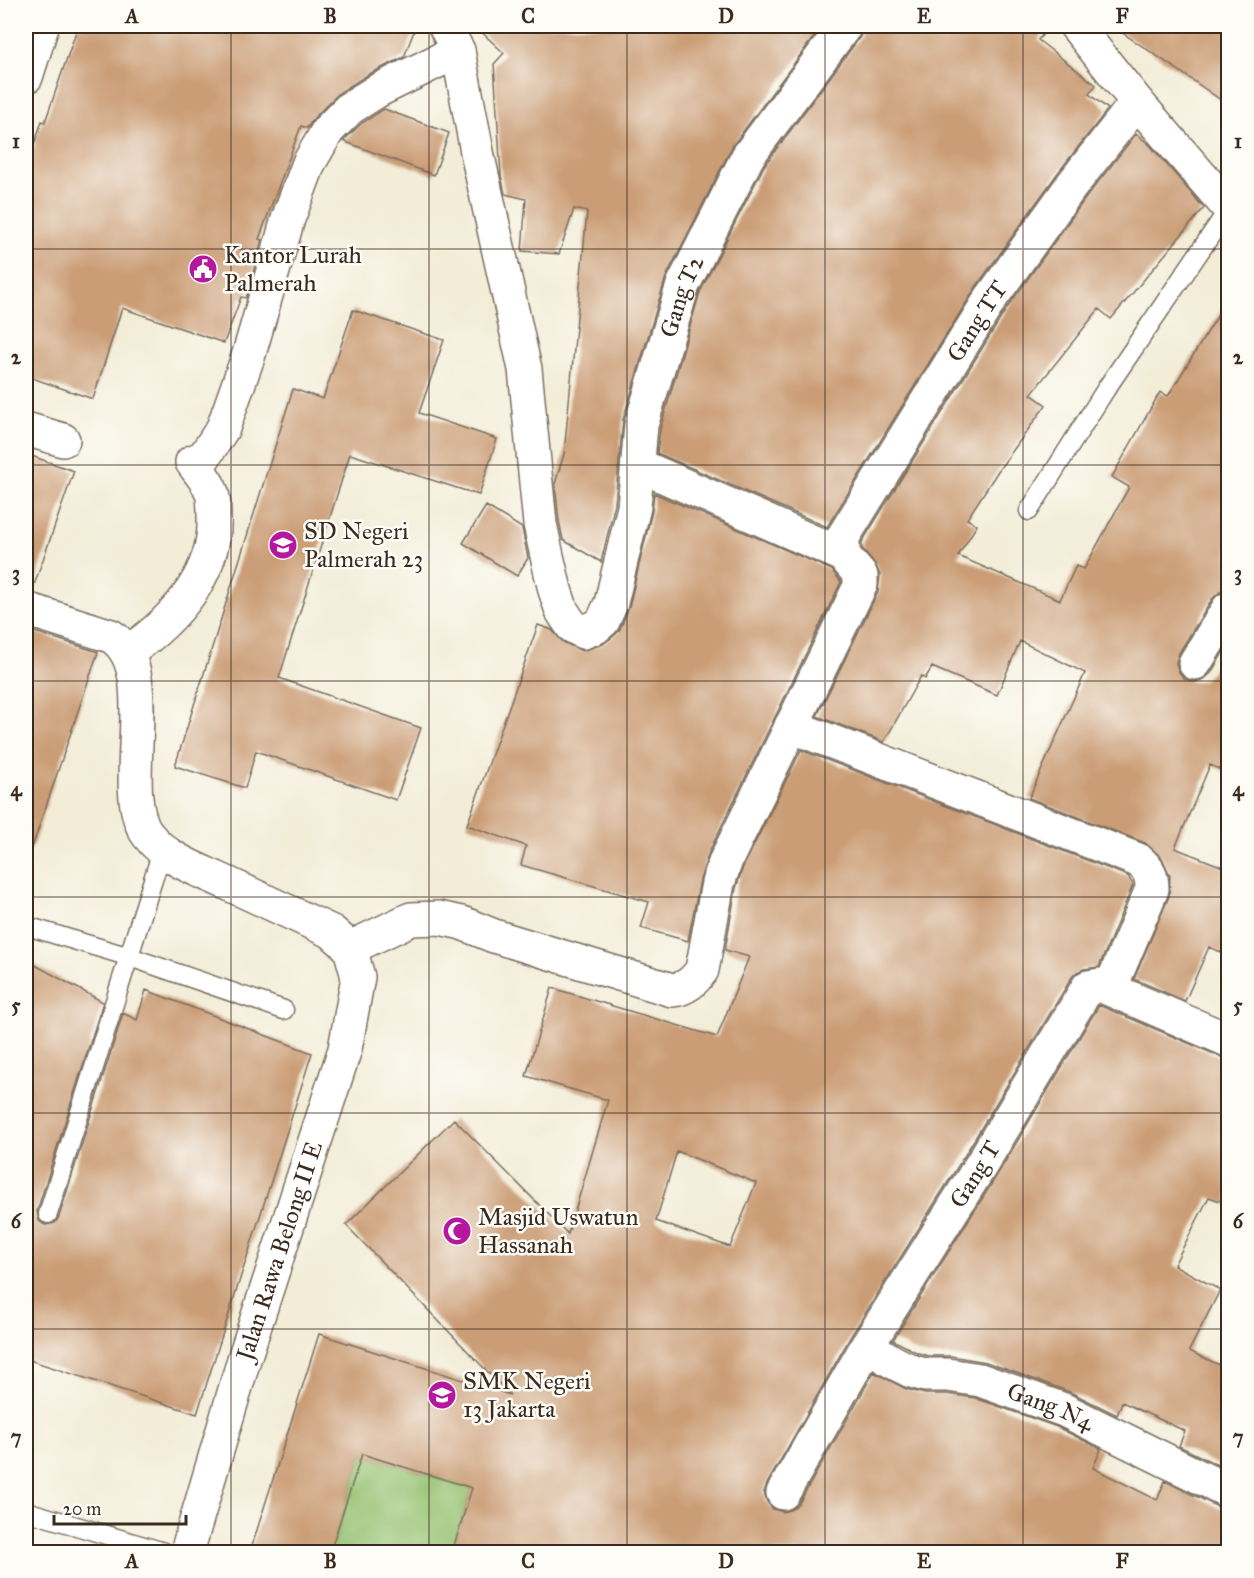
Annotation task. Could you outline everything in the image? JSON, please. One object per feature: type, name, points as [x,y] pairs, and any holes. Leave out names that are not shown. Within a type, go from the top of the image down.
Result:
[{"type":"street","points":[[26,77],[42,26]]},
{"type":"street","name":"Gang T2","points":[[452,38],[525,369],[540,524],[555,590],[572,626],[583,632],[596,627],[603,621],[610,603],[634,507],[642,425],[683,285],[748,156],[845,26]]},
{"type":"street","points":[[1076,26],[1228,209]]},
{"type":"street","points":[[127,653],[152,636],[171,618],[205,567],[214,540],[213,495],[208,482],[192,462],[204,457],[223,428],[249,354],[288,219],[309,163],[328,130],[350,108],[452,38]]},
{"type":"street","name":"Gang TT","points":[[843,555],[843,537],[991,298],[1072,185],[1137,102]]},
{"type":"street","points":[[26,429],[63,440]]},
{"type":"street","points":[[26,609],[111,636],[118,640],[127,653],[136,677],[138,812],[146,834],[162,850],[191,866],[332,932],[350,948],[411,918],[439,918],[462,923],[494,936],[672,990],[682,989],[702,970],[718,883],[726,860],[861,584],[861,576],[843,555],[638,465]]},
{"type":"street","points":[[1195,663],[1228,609]]},
{"type":"street","points":[[790,726],[1138,860],[1147,867],[1152,877],[1152,889],[1110,989],[1228,1040]]},
{"type":"street","name":"Jalan Rawa Belong II E","points":[[187,1552],[245,1356],[345,1049],[357,977],[350,948]]},
{"type":"street","name":"Gang T","points":[[783,1493],[867,1346],[981,1165],[1088,987],[1100,985],[1110,989]]},
{"type":"street","name":"Gang N4","points":[[867,1346],[911,1371],[926,1375],[980,1380],[1064,1410],[1228,1491]]},
{"type":"lane","points":[[1029,511],[1106,388],[1228,209]]},
{"type":"lane","points":[[48,1214],[162,850]]},
{"type":"lane","points":[[30,927],[130,957],[284,1010]]},
{"type":"lane","points":[[26,1511],[164,1552]]},
{"type":"green space","points":[[362,1454],[472,1488],[452,1552],[330,1552]]},
{"type":"building","points":[[78,26],[416,26],[404,57],[369,74],[340,92],[307,128],[301,126],[259,239],[262,240],[246,298],[241,297],[224,343],[122,308],[93,399],[26,376],[26,170]]},
{"type":"building","points":[[475,26],[822,26],[733,145],[666,277],[623,420],[615,504],[601,562],[563,540],[555,484],[564,454],[587,212],[574,209],[559,254],[522,251],[526,199],[505,194],[501,175],[494,64],[504,53]]},
{"type":"building","points":[[863,26],[1050,26],[1038,40],[1096,85],[1089,94],[1108,109],[1057,174],[976,287],[827,527],[657,453],[660,429],[700,292],[764,166],[860,37]]},
{"type":"building","points":[[1112,26],[1228,26],[1228,105],[1178,70]]},
{"type":"building","points":[[384,109],[449,133],[434,175],[343,141],[362,123]]},
{"type":"building","points":[[1136,134],[1149,144],[1204,208],[1111,319],[1099,309],[1031,394],[1046,405],[998,471],[967,519],[977,525],[958,556],[1060,600],[1076,566],[1084,569],[1129,487],[1112,477],[1160,392],[1168,396],[1228,299],[1228,590],[1220,592],[1212,599],[1179,653],[1176,663],[1185,679],[1194,682],[1203,680],[1211,673],[1228,644],[1228,773],[1210,765],[1175,848],[1228,869],[1228,955],[1209,947],[1185,1001],[1134,979],[1169,896],[1170,876],[1162,858],[1145,843],[1029,798],[1085,673],[1020,641],[997,695],[932,667],[925,679],[921,676],[884,742],[817,716],[878,592],[880,575],[875,564],[862,548],[862,542],[1007,308],[1087,196]]},
{"type":"building","name":"SD Negeri Palmerah 23","points":[[353,310],[444,340],[419,413],[497,439],[479,495],[350,454],[279,678],[421,728],[396,800],[256,751],[245,788],[175,766],[293,389],[323,399]]},
{"type":"building","points":[[26,454],[74,471],[32,591],[26,591]]},
{"type":"building","points":[[654,493],[832,570],[841,582],[709,852],[700,880],[688,941],[641,928],[649,902],[521,865],[526,846],[467,825],[538,625],[552,630],[563,642],[582,651],[603,644],[620,629],[629,607],[652,511]]},
{"type":"building","points":[[486,506],[522,528],[528,558],[517,576],[463,543]]},
{"type":"building","points":[[32,631],[98,652],[32,848],[26,847],[26,651]]},
{"type":"building","points":[[801,750],[1128,876],[1133,885],[1099,967],[1084,969],[1072,977],[965,1155],[851,1336],[767,1484],[764,1492],[767,1502],[773,1509],[783,1512],[799,1503],[874,1372],[906,1389],[925,1394],[975,1398],[1057,1427],[1101,1449],[1093,1468],[1157,1500],[1165,1481],[1228,1510],[1228,1552],[452,1552],[472,1488],[362,1454],[330,1552],[250,1552],[319,1334],[510,1395],[346,1225],[454,1119],[568,1234],[608,1100],[526,1076],[552,988],[717,1037],[749,957],[725,950],[736,888],[743,867]],"holes":[[[677,1151],[756,1183],[730,1247],[656,1221]]]},
{"type":"building","points":[[26,960],[103,1002],[37,1211],[39,1221],[45,1225],[55,1223],[59,1217],[123,1013],[137,1020],[146,990],[312,1053],[197,1414],[26,1359]]},
{"type":"building","points":[[1099,1005],[1228,1058],[1228,1204],[1209,1197],[1174,1265],[1220,1290],[1189,1351],[1228,1369],[1228,1470],[1179,1446],[1185,1431],[1122,1402],[1117,1415],[1070,1392],[986,1362],[951,1356],[928,1356],[893,1340],[997,1175]]},
{"type":"place","name":"Kantor Lurah Palmerah","points":[[203,269]]},
{"type":"place","name":"SD Negeri Palmerah 23","points":[[283,545]]},
{"type":"place","name":"Masjid Uswatun Hassanah","points":[[457,1231]]},
{"type":"place","name":"SMK Negeri 13 Jakarta","points":[[442,1395]]}]
